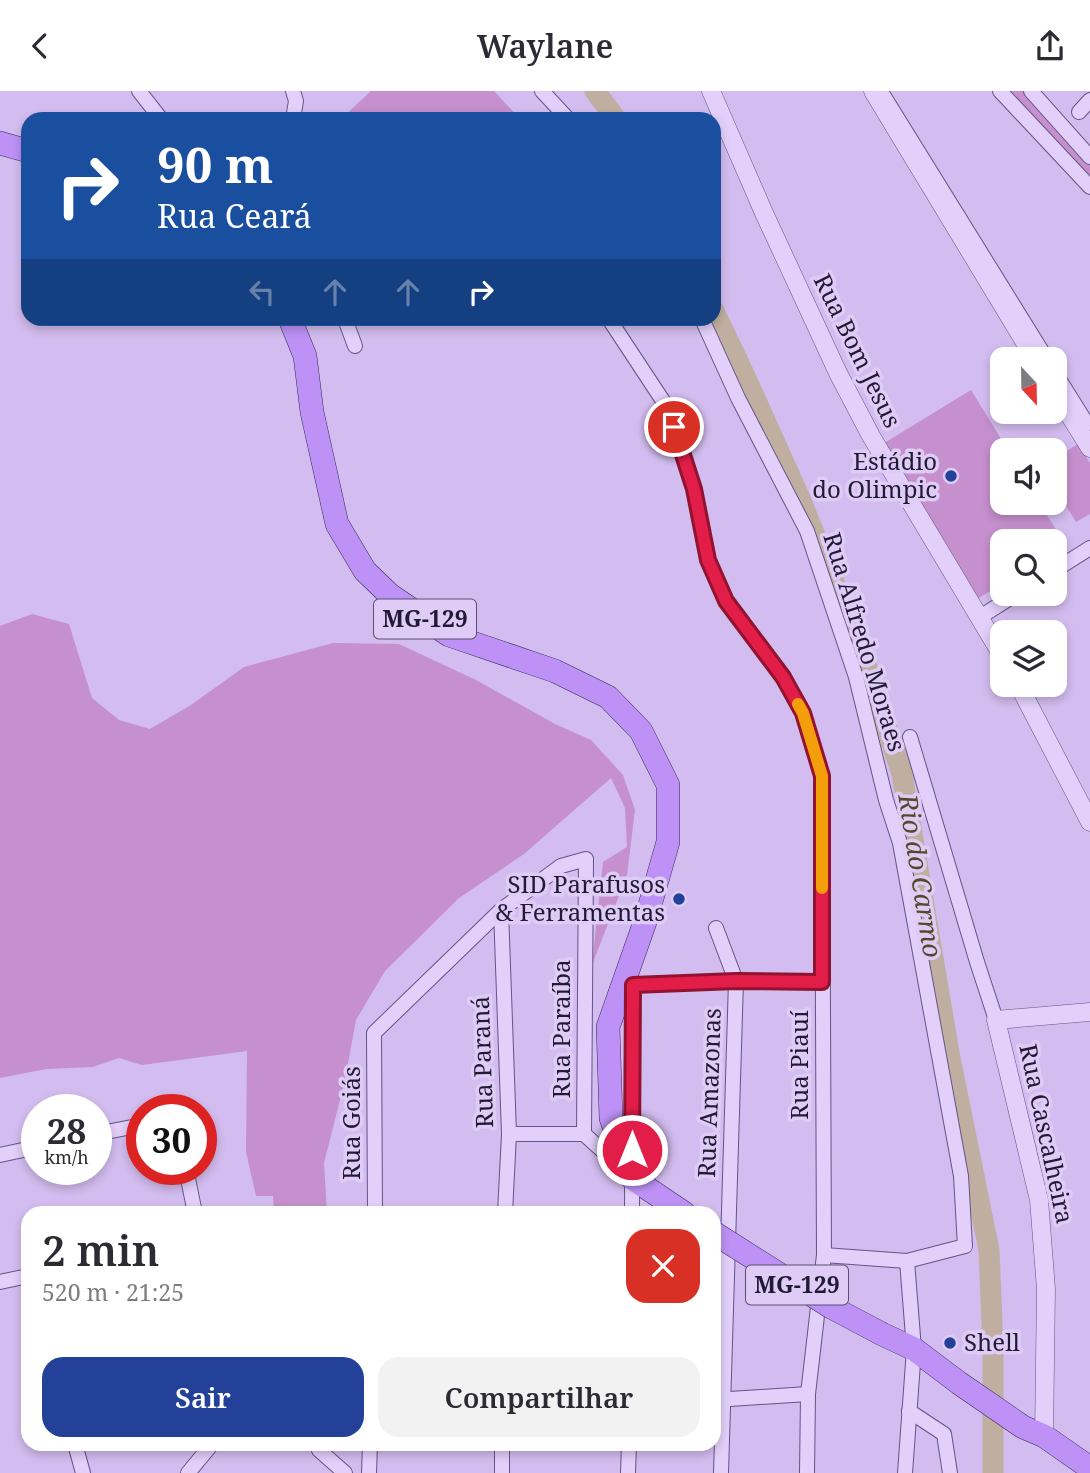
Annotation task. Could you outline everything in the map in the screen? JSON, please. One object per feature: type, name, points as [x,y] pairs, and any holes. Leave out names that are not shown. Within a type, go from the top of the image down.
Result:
[{"type":"main road","points":[[0,143],[21,149]]},
{"type":"main road","name":"MG-129","points":[[293,326],[305,356],[312,412],[337,524],[365,571],[390,595],[449,635],[555,671],[608,697],[641,731],[668,785],[668,842],[646,919],[608,1027],[611,1118],[632,1178]]},
{"type":"main road","points":[[632,1178],[674,1206]]},
{"type":"main road","name":"MG-129","points":[[721,1237],[831,1307],[914,1349],[959,1384],[1090,1468]]},
{"type":"street","points":[[139,91],[156,112]]},
{"type":"street","points":[[293,91],[296,101],[294,112]]},
{"type":"street","points":[[542,91],[562,112]]},
{"type":"street","name":"Rua Bom Jesus","points":[[711,91],[720,112]]},
{"type":"street","points":[[873,91],[1028,347]]},
{"type":"street","points":[[883,91],[1042,347]]},
{"type":"street","points":[[1000,91],[1090,187]]},
{"type":"street","points":[[1031,91],[1090,157]]},
{"type":"street","points":[[1079,112],[1090,100]]},
{"type":"street","name":"Rua Bom Jesus","points":[[721,114],[838,373],[870,436],[990,634]]},
{"type":"street","points":[[348,326],[355,346]]},
{"type":"street","name":"Rua Piauí","points":[[614,326],[667,407],[694,489],[708,560],[726,601],[783,677],[803,713],[822,776],[824,1255],[808,1394],[807,1473]]},
{"type":"street","name":"Rua Alfredo Moraes","points":[[705,326],[738,398],[807,531],[856,677],[886,800],[900,843],[961,1176],[965,1246],[907,1261]]},
{"type":"street","points":[[1068,390],[1090,425]]},
{"type":"street","points":[[1068,413],[1090,448]]},
{"type":"street","points":[[1067,562],[1090,548]]},
{"type":"street","points":[[980,617],[997,606]]},
{"type":"street","points":[[1025,697],[1090,822]]},
{"type":"street","points":[[910,737],[976,962],[996,1020]]},
{"type":"street","name":"Rua Paraíba","points":[[501,910],[561,866],[586,859],[584,1135]]},
{"type":"street","name":"Rua Goiás","points":[[375,1206],[374,1033],[501,910]]},
{"type":"street","name":"Rua Paraná","points":[[501,910],[509,1134],[505,1206]]},
{"type":"street","name":"Rua Amazonas","points":[[716,927],[736,981],[721,1351]]},
{"type":"street","points":[[632,1206],[633,985],[736,981],[822,982]]},
{"type":"street","name":"Rua Cascalheira","points":[[1033,1432],[1046,1289],[1039,1200],[996,1020],[1090,1012]]},
{"type":"street","points":[[509,1134],[584,1135],[632,1178]]},
{"type":"street","points":[[0,1155],[21,1150]]},
{"type":"street","points":[[189,1185],[194,1206]]},
{"type":"street","points":[[824,1255],[907,1261],[914,1349],[905,1473]]},
{"type":"street","points":[[0,1282],[21,1278]]},
{"type":"street","points":[[721,1400],[808,1394]]},
{"type":"street","points":[[909,1411],[944,1434],[950,1473]]},
{"type":"street","points":[[77,1451],[83,1473]]},
{"type":"street","points":[[188,1473],[206,1451]]},
{"type":"street","points":[[319,1451],[345,1473]]},
{"type":"street","points":[[369,1473],[370,1451]]},
{"type":"street","points":[[502,1451],[502,1473]]},
{"type":"street","points":[[628,1473],[629,1451]]},
{"type":"street","name":"Rua Amazonas","points":[[720,1451],[721,1473]]},
{"type":"shaded area","points":[[371,91],[494,91],[514,112],[348,112]]},
{"type":"shaded area","points":[[1006,91],[1025,91],[1090,165],[1090,186]]},
{"type":"shaded area","name":"Estádio do Olimpic","points":[[971,390],[1001,438],[990,438],[990,515],[1047,515],[1056,529],[990,529],[990,591],[975,600],[881,445]]},
{"type":"shaded area","points":[[1078,444],[1090,463],[1090,514],[1076,522],[1067,507],[1067,451]]},
{"type":"shaded area","points":[[32,614],[69,624],[92,698],[119,720],[150,729],[191,705],[244,667],[333,643],[399,644],[476,680],[555,724],[591,740],[623,775],[635,810],[627,875],[592,965],[603,862],[627,847],[625,808],[611,778],[524,854],[459,898],[385,971],[356,1020],[345,1080],[324,1163],[327,1206],[274,1206],[273,1196],[256,1196],[246,1152],[247,1051],[142,1065],[119,1058],[93,1067],[46,1069],[0,1078],[0,626]]},
{"type":"waterway","name":"Rio do Carmo","points":[[595,91],[611,112]]},
{"type":"waterway","name":"Rio do Carmo","points":[[721,326],[799,496],[861,649],[902,774],[949,1053],[989,1250],[993,1348],[993,1473]]},
{"type":"slow traffic","points":[[798,704],[822,776],[822,888]]},
{"type":"place","name":"Estádio do Olimpic","points":[[951,476]]},
{"type":"place","name":"SID Parafusos & Ferramentas","points":[[679,899]]},
{"type":"place","name":"Shell","points":[[950,1343]]},
{"type":"route","points":[[632,1150],[633,985],[736,981],[822,982],[822,776],[803,713],[783,677],[726,601],[708,560],[694,489],[674,427]]}]
